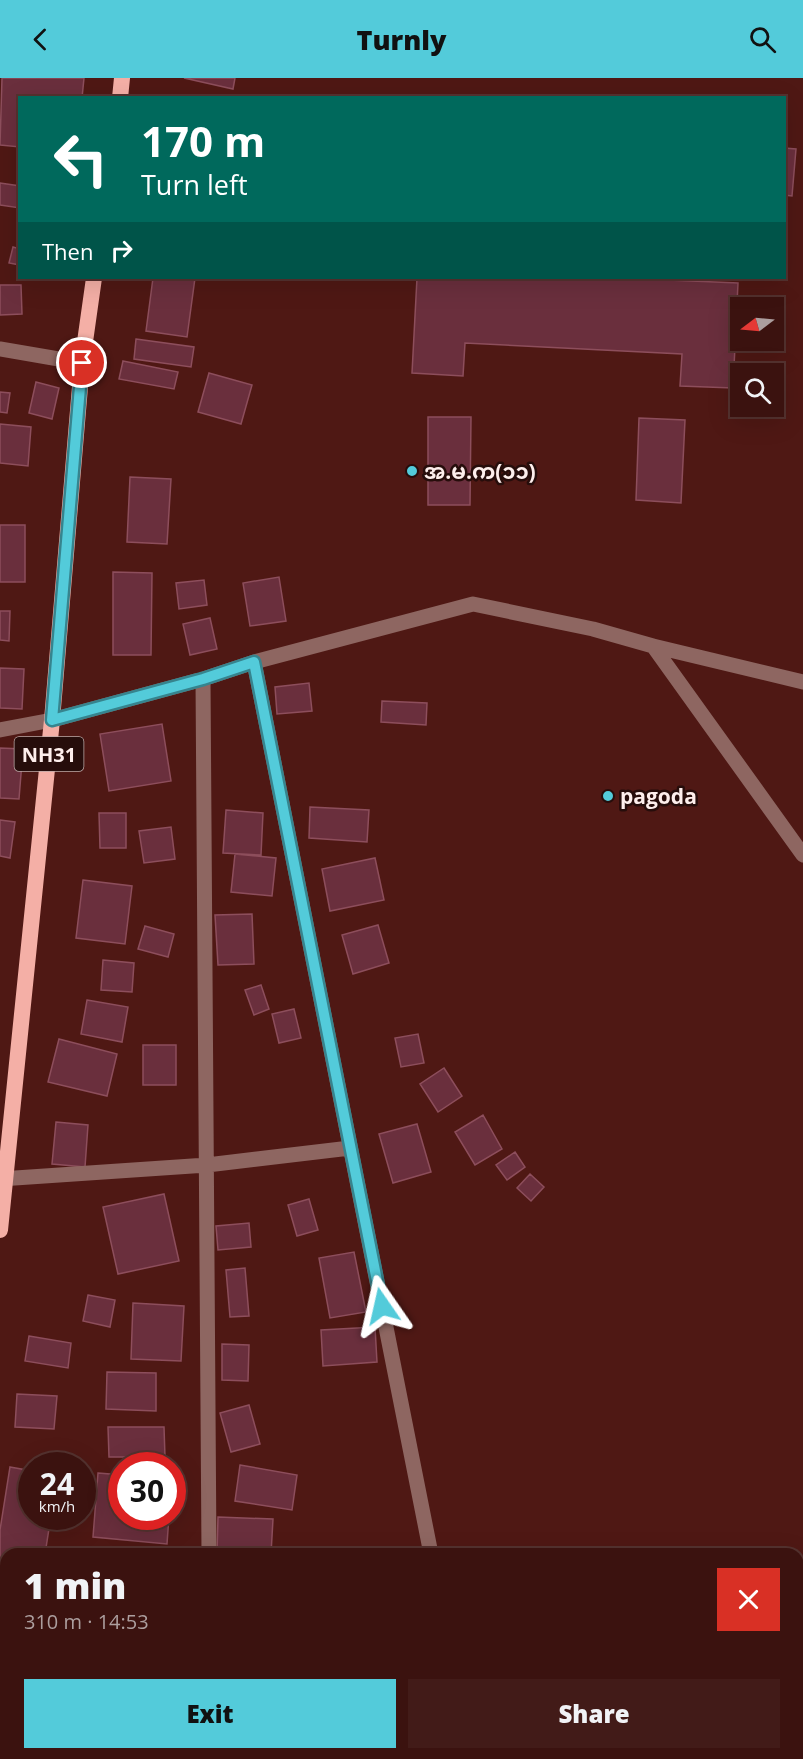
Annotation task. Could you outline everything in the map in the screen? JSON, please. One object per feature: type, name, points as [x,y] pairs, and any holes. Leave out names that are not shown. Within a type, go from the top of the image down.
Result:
[{"type":"highway","points":[[120,96],[122,78]]},
{"type":"highway","name":"NH31","points":[[0,1230],[3,1179],[52,720],[82,363],[94,279]]},
{"type":"street","points":[[0,349],[82,363]]},
{"type":"street","points":[[0,730],[52,720],[203,679],[254,662],[473,604],[593,629],[653,646],[803,682]]},
{"type":"street","points":[[653,646],[803,855]]},
{"type":"street","points":[[254,662],[430,1548]]},
{"type":"street","points":[[203,679],[209,1548]]},
{"type":"street","points":[[3,1179],[207,1165],[350,1148]]},
{"type":"building","points":[[2,78],[84,78],[82,96],[18,96],[18,147],[0,145]]},
{"type":"building","points":[[184,78],[235,78],[233,89]]},
{"type":"building","points":[[786,148],[796,149],[792,196],[786,195]]},
{"type":"building","points":[[0,183],[18,186],[18,208],[0,205]]},
{"type":"building","points":[[13,247],[18,248],[18,265],[9,263]]},
{"type":"building","points":[[153,279],[195,279],[187,337],[146,331]]},
{"type":"building","points":[[417,279],[644,279],[738,283],[737,297],[730,297],[730,351],[735,351],[734,363],[730,363],[730,388],[680,386],[682,354],[465,343],[463,376],[412,373]]},
{"type":"building","points":[[0,285],[21,285],[22,314],[0,315]]},
{"type":"building","points":[[136,339],[194,347],[191,367],[134,359]]},
{"type":"building","points":[[123,361],[178,372],[174,389],[119,379]]},
{"type":"building","points":[[209,373],[252,385],[241,424],[198,412]]},
{"type":"building","points":[[36,382],[59,388],[52,419],[29,413]]},
{"type":"building","points":[[0,392],[10,393],[7,413],[0,412]]},
{"type":"building","points":[[428,417],[471,417],[470,505],[428,505]]},
{"type":"building","points":[[639,418],[685,420],[681,503],[636,500]]},
{"type":"building","points":[[0,424],[31,427],[28,466],[0,463]]},
{"type":"building","points":[[130,477],[171,479],[167,544],[127,542]]},
{"type":"building","points":[[0,525],[25,525],[25,582],[0,582]]},
{"type":"building","points":[[113,572],[152,573],[151,655],[113,655]]},
{"type":"building","points":[[279,577],[286,621],[250,626],[243,583]]},
{"type":"building","points":[[204,580],[207,605],[179,609],[176,583]]},
{"type":"building","points":[[0,611],[10,611],[9,641],[0,640]]},
{"type":"building","points":[[210,618],[217,649],[190,655],[183,624]]},
{"type":"building","points":[[0,668],[24,669],[22,709],[0,708]]},
{"type":"building","points":[[309,683],[312,711],[277,714],[275,687]]},
{"type":"building","points":[[382,701],[427,703],[426,725],[381,722]]},
{"type":"building","points":[[162,724],[171,781],[109,791],[100,734]]},
{"type":"building","points":[[0,748],[23,749],[19,799],[0,798]]},
{"type":"building","points":[[310,807],[369,810],[367,842],[309,838]]},
{"type":"building","points":[[226,810],[263,813],[261,855],[223,853]]},
{"type":"building","points":[[99,813],[126,813],[126,848],[100,848]]},
{"type":"building","points":[[0,820],[15,822],[10,858],[0,856]]},
{"type":"building","points":[[171,827],[175,859],[144,863],[139,831]]},
{"type":"building","points":[[235,854],[276,858],[272,896],[231,892]]},
{"type":"building","points":[[375,858],[384,900],[330,911],[322,869]]},
{"type":"building","points":[[83,880],[132,886],[125,944],[76,938]]},
{"type":"building","points":[[252,914],[254,964],[218,965],[215,915]]},
{"type":"building","points":[[378,925],[389,963],[353,974],[342,935]]},
{"type":"building","points":[[145,926],[174,934],[168,957],[138,949]]},
{"type":"building","points":[[103,960],[134,963],[132,992],[101,990]]},
{"type":"building","points":[[261,985],[269,1009],[254,1015],[245,990]]},
{"type":"building","points":[[87,1000],[128,1007],[122,1042],[81,1034]]},
{"type":"building","points":[[294,1009],[301,1038],[279,1043],[272,1014]]},
{"type":"building","points":[[418,1034],[424,1063],[401,1067],[395,1038]]},
{"type":"building","points":[[59,1039],[117,1054],[107,1096],[48,1082]]},
{"type":"building","points":[[143,1045],[176,1045],[176,1085],[143,1085]]},
{"type":"building","points":[[444,1068],[462,1096],[438,1112],[420,1084]]},
{"type":"building","points":[[483,1115],[502,1149],[475,1165],[455,1132]]},
{"type":"building","points":[[56,1122],[88,1125],[85,1167],[52,1164]]},
{"type":"building","points":[[417,1124],[431,1172],[393,1183],[379,1134]]},
{"type":"building","points":[[515,1152],[525,1167],[507,1180],[496,1165]]},
{"type":"building","points":[[530,1174],[544,1187],[531,1201],[517,1188]]},
{"type":"building","points":[[164,1194],[179,1261],[118,1274],[103,1207]]},
{"type":"building","points":[[309,1199],[318,1230],[297,1236],[288,1205]]},
{"type":"building","points":[[249,1223],[251,1247],[218,1250],[216,1226]]},
{"type":"building","points":[[354,1252],[366,1312],[330,1318],[319,1258]]},
{"type":"building","points":[[245,1268],[249,1316],[230,1317],[226,1270]]},
{"type":"building","points":[[88,1295],[115,1300],[110,1327],[83,1321]]},
{"type":"building","points":[[133,1303],[184,1306],[181,1361],[131,1359]]},
{"type":"building","points":[[375,1327],[377,1362],[323,1366],[321,1330]]},
{"type":"building","points":[[29,1336],[71,1343],[68,1368],[25,1361]]},
{"type":"building","points":[[222,1344],[249,1345],[248,1381],[222,1380]]},
{"type":"building","points":[[107,1372],[156,1373],[156,1411],[106,1409]]},
{"type":"building","points":[[17,1394],[57,1396],[54,1429],[15,1427]]},
{"type":"building","points":[[249,1405],[260,1444],[231,1452],[220,1413]]},
{"type":"building","points":[[108,1427],[164,1427],[165,1452],[109,1452]]},
{"type":"building","points":[[240,1465],[297,1475],[292,1510],[235,1501]]},
{"type":"building","points":[[10,1467],[18,1468],[18,1530],[49,1530],[46,1548],[0,1548],[0,1530]]},
{"type":"building","points":[[98,1473],[108,1474],[108,1530],[168,1530],[167,1544],[93,1537],[94,1530],[96,1530]]},
{"type":"building","points":[[218,1517],[273,1519],[271,1548],[217,1548]]},
{"type":"place","name":"အ.မ.က(၁၁)","points":[[412,471]]},
{"type":"place","name":"pagoda","points":[[608,796]]},
{"type":"route","points":[[82,363],[52,720],[203,679],[254,662],[382,1306]]}]
